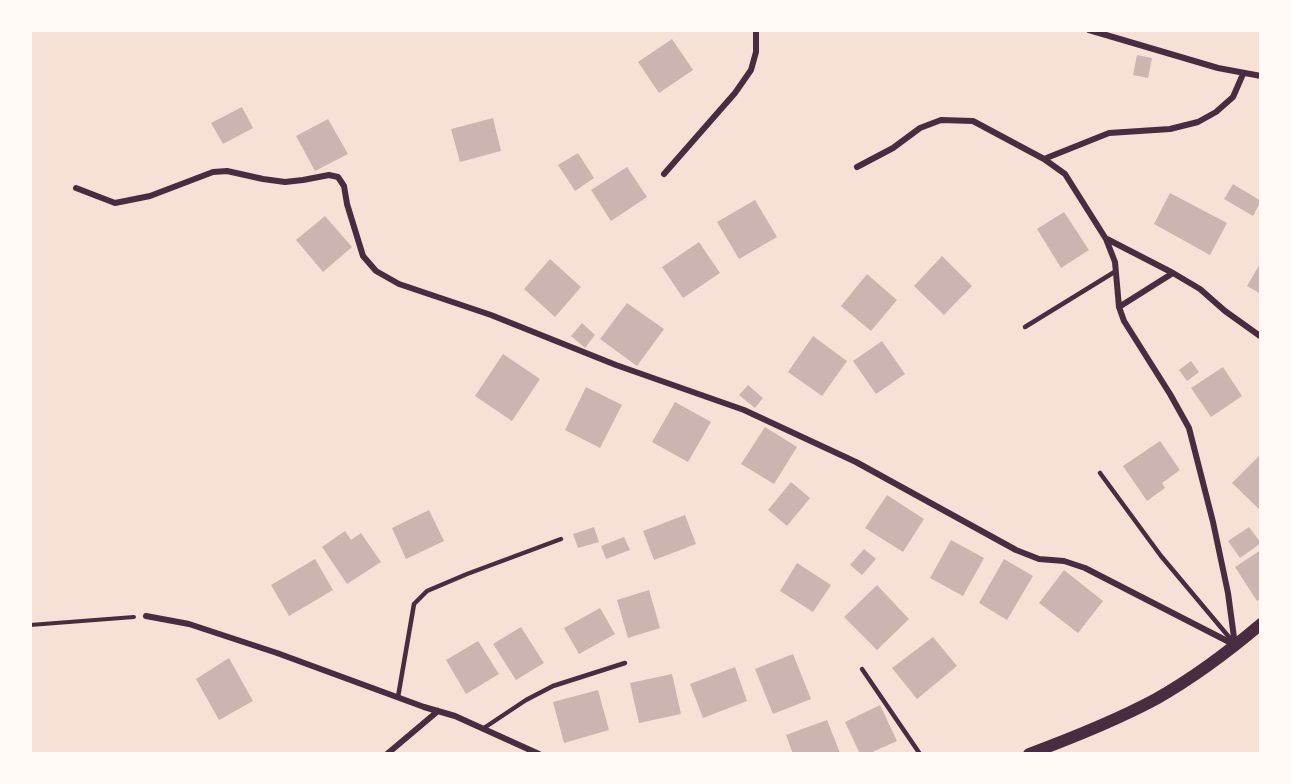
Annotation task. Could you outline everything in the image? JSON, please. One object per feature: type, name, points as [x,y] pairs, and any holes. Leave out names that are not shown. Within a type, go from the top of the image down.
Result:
[{"type":"main road","points":[[1029,754],[1108,722],[1156,699],[1198,673],[1261,624]]},
{"type":"street","points":[[664,174],[735,93],[751,70],[756,52],[756,30]]},
{"type":"street","points":[[1089,30],[1243,74],[1261,76]]},
{"type":"street","points":[[1044,159],[1109,133],[1170,129],[1198,122],[1216,112],[1233,97],[1243,74]]},
{"type":"street","points":[[857,167],[892,148],[920,128],[941,120],[973,121],[1044,159],[1065,174],[1106,239],[1115,262],[1119,307],[1124,321],[1189,428],[1228,593],[1235,645]]},
{"type":"street","points":[[76,188],[115,203],[150,196],[213,172],[227,171],[285,182],[329,175],[338,177],[344,186],[363,256],[376,271],[399,284],[491,315],[616,365],[744,410],[856,462],[1016,550],[1039,559],[1064,561],[1085,568],[1235,645]]},
{"type":"street","points":[[1106,239],[1200,289],[1225,311],[1260,336]]},
{"type":"street","points":[[1119,307],[1173,273]]},
{"type":"street","points":[[146,616],[189,624],[277,653],[484,728],[539,754]]},
{"type":"street","points":[[387,754],[438,711]]},
{"type":"lane","points":[[1025,327],[1116,271]]},
{"type":"lane","points":[[1100,473],[1161,556],[1235,645]]},
{"type":"lane","points":[[398,697],[414,604],[427,591],[561,539]]},
{"type":"lane","points":[[484,728],[526,700],[553,686],[625,663]]},
{"type":"lane","points":[[862,669],[920,754]]},
{"type":"path","points":[[30,625],[146,616]]},
{"type":"building","points":[[672,39],[693,70],[659,93],[638,62]]},
{"type":"building","points":[[1137,55],[1152,58],[1148,78],[1133,75]]},
{"type":"building","points":[[242,107],[253,128],[223,144],[211,123]]},
{"type":"building","points":[[493,118],[501,151],[460,162],[451,129]]},
{"type":"building","points":[[328,119],[348,154],[315,171],[296,136]]},
{"type":"building","points":[[578,153],[594,178],[575,191],[558,165]]},
{"type":"building","points":[[627,167],[647,197],[611,221],[591,190]]},
{"type":"building","points":[[1233,184],[1261,201],[1253,216],[1224,199]]},
{"type":"building","points":[[1170,193],[1227,223],[1210,255],[1154,224]]},
{"type":"building","points":[[755,200],[777,237],[739,259],[717,222]]},
{"type":"building","points":[[1064,212],[1089,250],[1061,268],[1037,229]]},
{"type":"building","points":[[325,216],[352,247],[323,272],[296,240]]},
{"type":"building","points":[[699,242],[720,273],[683,298],[662,267]]},
{"type":"building","points":[[942,256],[972,286],[944,315],[914,286]]},
{"type":"building","points":[[550,259],[581,287],[555,317],[524,289]]},
{"type":"building","points":[[1261,262],[1261,294],[1247,286]]},
{"type":"building","points":[[867,274],[897,300],[871,331],[841,306]]},
{"type":"building","points":[[627,303],[664,329],[637,366],[600,339]]},
{"type":"building","points":[[582,323],[595,335],[585,348],[571,336]]},
{"type":"building","points":[[813,336],[847,361],[822,396],[788,372]]},
{"type":"building","points":[[882,341],[905,374],[876,394],[853,361]]},
{"type":"building","points":[[503,354],[540,379],[512,421],[475,396]]},
{"type":"building","points":[[1191,361],[1199,372],[1187,381],[1179,370]]},
{"type":"building","points":[[1223,367],[1242,396],[1211,417],[1191,388]]},
{"type":"building","points":[[748,385],[763,398],[755,408],[739,395]]},
{"type":"building","points":[[586,387],[622,405],[600,448],[565,430]]},
{"type":"building","points":[[675,402],[711,422],[688,462],[652,442]]},
{"type":"building","points":[[765,427],[797,447],[774,484],[741,464]]},
{"type":"building","points":[[1160,441],[1180,470],[1162,483],[1165,488],[1147,501],[1123,466]]},
{"type":"building","points":[[1261,454],[1261,511],[1232,483]]},
{"type":"building","points":[[791,482],[810,498],[787,526],[768,510]]},
{"type":"building","points":[[887,495],[924,519],[903,552],[865,528]]},
{"type":"building","points":[[429,510],[444,541],[406,559],[392,528]]},
{"type":"building","points":[[685,515],[696,544],[654,560],[643,531]]},
{"type":"building","points":[[594,527],[599,542],[578,548],[573,534]]},
{"type":"building","points":[[1249,527],[1261,543],[1240,558],[1228,541]]},
{"type":"building","points":[[345,531],[351,540],[361,533],[381,562],[347,584],[322,547]]},
{"type":"building","points":[[624,537],[630,550],[606,559],[601,546]]},
{"type":"building","points":[[951,540],[984,558],[963,596],[930,578]]},
{"type":"building","points":[[864,549],[876,559],[862,575],[850,565]]},
{"type":"building","points":[[1261,550],[1261,598],[1257,601],[1235,567]]},
{"type":"building","points":[[315,559],[333,590],[289,616],[271,585]]},
{"type":"building","points":[[1004,559],[1033,576],[1007,620],[979,603]]},
{"type":"building","points":[[797,563],[831,585],[813,612],[780,591]]},
{"type":"building","points":[[1064,570],[1103,601],[1078,633],[1039,603]]},
{"type":"building","points":[[877,585],[909,619],[877,650],[844,617]]},
{"type":"building","points":[[649,590],[660,628],[628,638],[617,600]]},
{"type":"building","points":[[600,608],[615,634],[579,654],[564,628]]},
{"type":"building","points":[[521,627],[544,663],[516,680],[493,644]]},
{"type":"building","points":[[933,637],[957,666],[917,699],[892,668]]},
{"type":"building","points":[[478,641],[499,674],[466,694],[446,660]]},
{"type":"building","points":[[793,654],[811,699],[773,714],[755,669]]},
{"type":"building","points":[[229,658],[253,701],[219,720],[196,679]]},
{"type":"building","points":[[735,667],[747,701],[703,718],[690,684]]},
{"type":"building","points":[[672,674],[681,714],[639,723],[630,683]]},
{"type":"building","points":[[598,690],[609,730],[564,743],[553,702]]},
{"type":"building","points":[[880,705],[897,741],[868,754],[860,754],[845,722]]},
{"type":"building","points":[[827,720],[840,753],[793,754],[786,735]]}]
